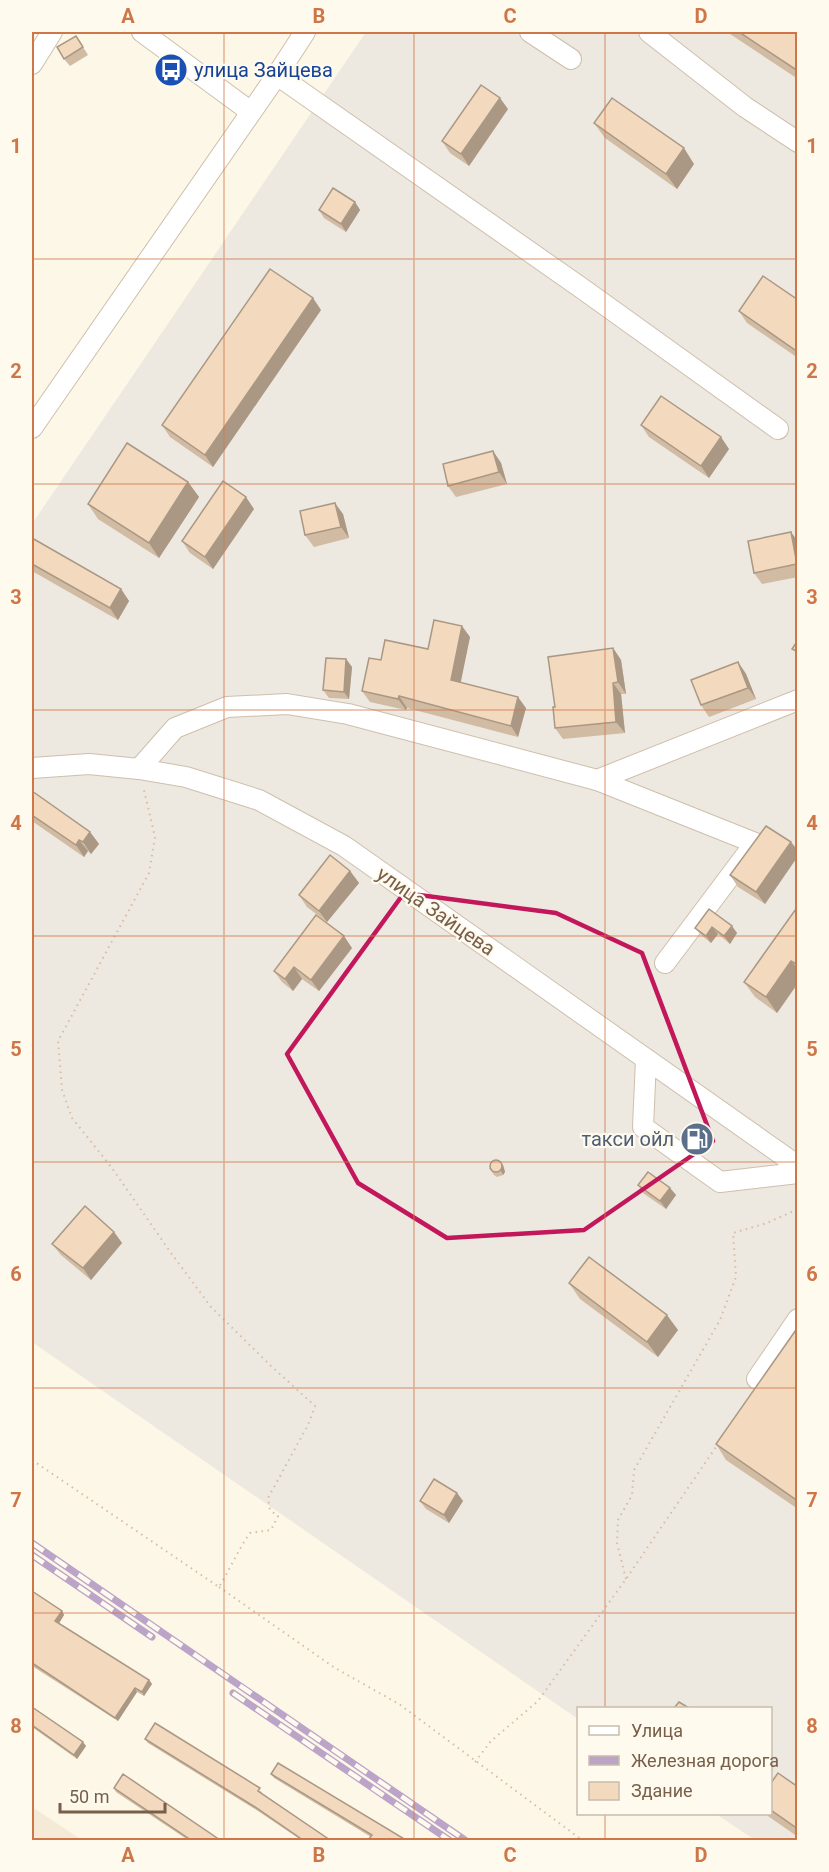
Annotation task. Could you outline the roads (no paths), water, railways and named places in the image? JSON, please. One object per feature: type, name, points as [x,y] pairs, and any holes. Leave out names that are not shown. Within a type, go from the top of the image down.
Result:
[{"type":"street","points":[[32,64],[52,32]]},
{"type":"street","points":[[142,32],[251,112]]},
{"type":"street","points":[[32,428],[305,32]]},
{"type":"street","points":[[530,32],[571,59]]},
{"type":"street","points":[[649,32],[745,107],[798,142]]},
{"type":"street","points":[[277,75],[580,286],[778,429]]},
{"type":"street","points":[[597,780],[798,700]]},
{"type":"street","points":[[139,769],[175,728],[227,707],[287,704],[348,714],[597,780],[755,843],[665,963]]},
{"type":"street","name":"улица Зайцева","points":[[32,768],[88,764],[139,769],[186,777],[259,800],[344,846],[798,1166]]},
{"type":"street","points":[[646,1059],[643,1127],[720,1182],[798,1173]]},
{"type":"street","points":[[757,1379],[798,1319]]},
{"type":"railway","points":[[32,1543],[465,1840]]},
{"type":"railway","points":[[32,1555],[152,1637]]},
{"type":"railway","points":[[233,1693],[449,1840]]},
{"type":"place","name":"улица Зайцева","points":[[171,70]]},
{"type":"place","name":"такси ойл","points":[[697,1139]]}]
